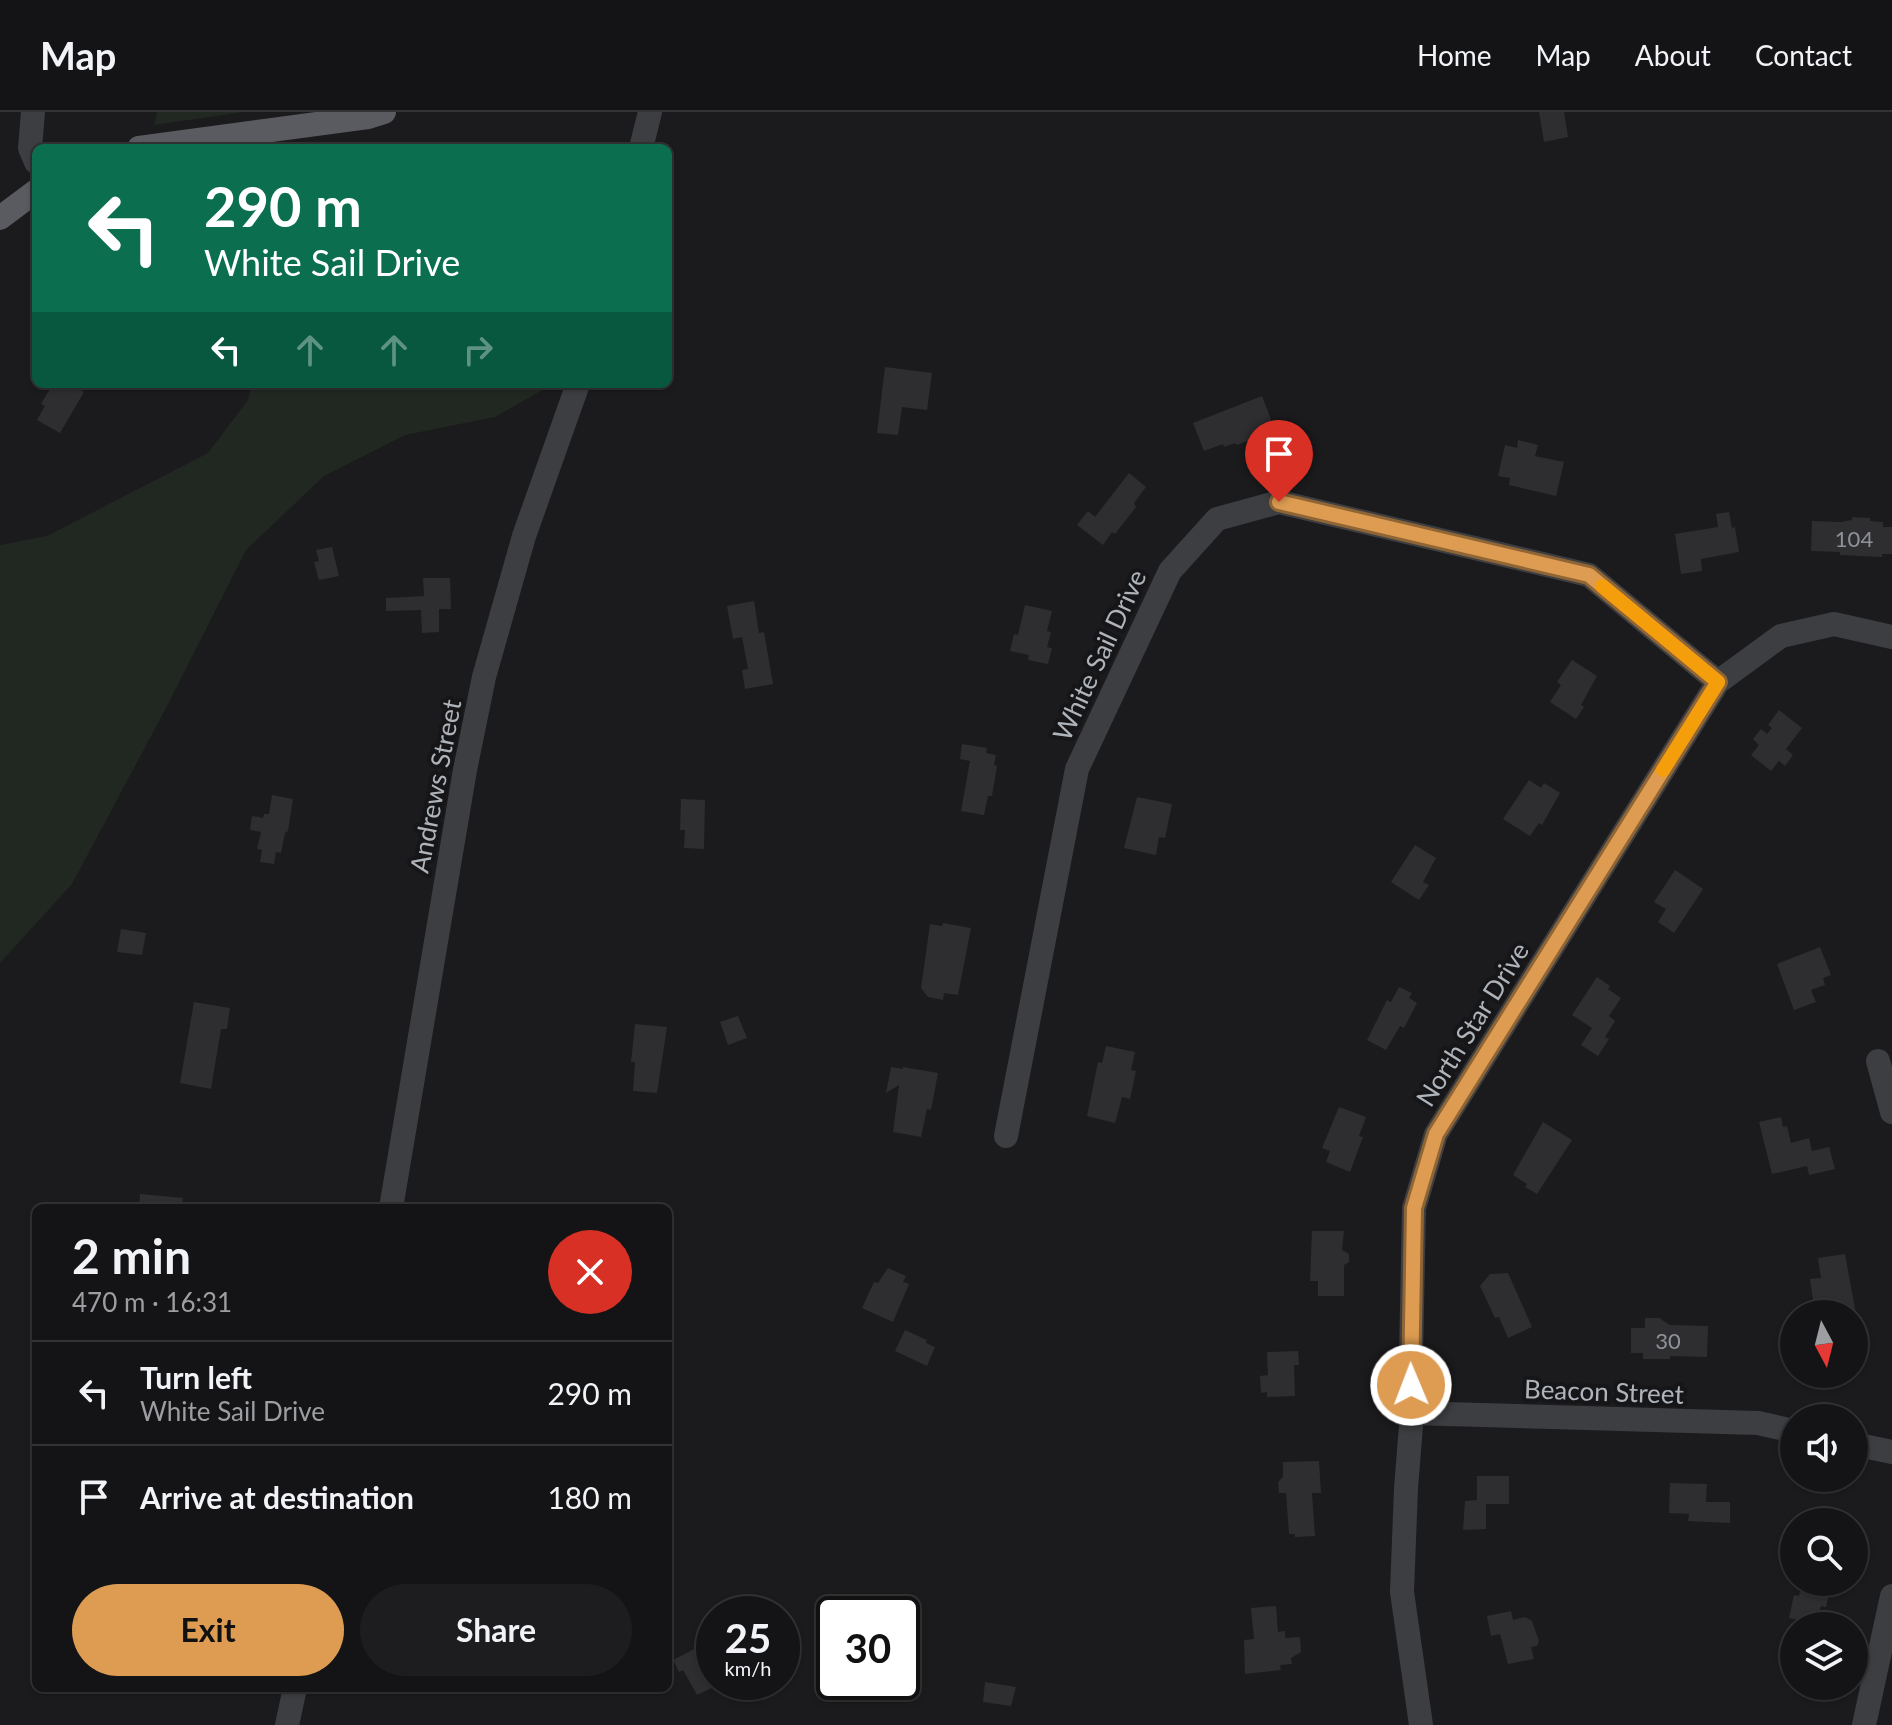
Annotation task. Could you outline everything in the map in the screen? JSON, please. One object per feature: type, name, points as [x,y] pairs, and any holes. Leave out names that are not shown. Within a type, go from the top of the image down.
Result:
[{"type":"main road","points":[[169,144],[368,117],[384,112]]},
{"type":"main road","points":[[0,218],[32,194]]},
{"type":"street","points":[[32,153],[33,112]]},
{"type":"street","points":[[642,144],[650,112]]},
{"type":"street","name":"Andrews Street","points":[[392,1204],[460,799],[484,677],[524,536],[577,388]]},
{"type":"street","name":"White Sail Drive","points":[[1006,1136],[1077,769],[1170,571],[1217,519],[1279,502],[1589,575],[1718,682]]},
{"type":"street","name":"North Star Drive","points":[[1421,1725],[1402,1592],[1412,1413],[1414,1208],[1436,1134],[1718,682],[1781,636],[1834,624],[1892,637]]},
{"type":"street","points":[[1878,1061],[1892,1112]]},
{"type":"street","name":"Beacon Street","points":[[1412,1413],[1758,1423],[1780,1428]]},
{"type":"street","points":[[1868,1447],[1892,1452]]},
{"type":"street","points":[[1864,1725],[1892,1596]]},
{"type":"street","points":[[287,1725],[294,1692]]},
{"type":"shaded area","points":[[157,112],[244,112],[154,125]]},
{"type":"shaded area","points":[[251,388],[546,388],[495,417],[405,435],[324,476],[246,550],[72,884],[0,963],[0,545],[47,536],[208,453],[248,400]]},
{"type":"building","points":[[1539,112],[1564,112],[1568,137],[1544,142]]},
{"type":"building","points":[[885,367],[932,373],[927,410],[902,407],[898,435],[877,433]]},
{"type":"building","points":[[51,388],[78,388],[84,392],[60,433],[37,420],[45,406],[41,404]]},
{"type":"building","points":[[1262,396],[1274,427],[1237,445],[1224,447],[1223,444],[1204,451],[1193,423]]},
{"type":"building","points":[[1518,440],[1538,445],[1535,456],[1564,462],[1556,496],[1509,485],[1510,478],[1498,476],[1505,445],[1517,448]]},
{"type":"building","points":[[1129,473],[1146,487],[1134,503],[1136,507],[1103,545],[1077,525],[1088,511],[1095,517]]},
{"type":"building","points":[[1729,512],[1739,552],[1701,559],[1702,571],[1681,574],[1675,534],[1718,527],[1716,514]]},
{"type":"building","points":[[1852,517],[1870,518],[1870,521],[1883,522],[1883,527],[1892,527],[1892,554],[1882,554],[1882,557],[1811,551],[1812,521],[1841,522],[1852,520]]},
{"type":"building","points":[[332,547],[339,576],[319,580],[314,562],[319,561],[316,550]]},
{"type":"building","points":[[423,578],[450,578],[451,609],[439,609],[439,632],[422,633],[421,610],[386,611],[386,598],[424,596]]},
{"type":"building","points":[[754,601],[759,633],[764,632],[773,684],[745,689],[742,670],[748,669],[742,637],[733,639],[727,606]]},
{"type":"building","points":[[1025,605],[1052,611],[1047,631],[1051,632],[1047,647],[1052,648],[1048,664],[1028,660],[1029,655],[1010,651],[1014,634],[1018,635]]},
{"type":"building","points":[[1572,660],[1597,676],[1576,719],[1550,702],[1561,685],[1557,682]]},
{"type":"building","points":[[1779,710],[1802,728],[1786,749],[1793,755],[1785,766],[1779,761],[1771,771],[1751,755],[1759,745],[1753,739],[1761,729],[1767,734],[1772,728],[1768,725]]},
{"type":"building","points":[[962,744],[987,748],[986,753],[996,755],[992,796],[988,796],[984,815],[961,811],[970,761],[960,759]]},
{"type":"building","points":[[1529,780],[1541,788],[1544,783],[1560,793],[1542,825],[1539,823],[1530,836],[1503,819]]},
{"type":"building","points":[[272,795],[293,799],[288,831],[281,853],[276,852],[274,864],[260,862],[262,850],[257,849],[261,832],[250,830],[252,816],[263,818],[264,814],[269,814]]},
{"type":"building","points":[[1137,797],[1172,804],[1165,838],[1159,837],[1156,855],[1124,848]]},
{"type":"building","points":[[681,799],[705,800],[704,849],[684,848],[685,830],[680,830]]},
{"type":"building","points":[[1415,845],[1436,858],[1423,882],[1429,885],[1419,900],[1391,882]]},
{"type":"building","points":[[1675,870],[1703,889],[1674,933],[1658,922],[1666,909],[1654,902]]},
{"type":"building","points":[[943,923],[971,928],[958,995],[944,993],[943,1000],[928,997],[921,988],[930,924],[942,926]]},
{"type":"building","points":[[121,929],[146,933],[142,955],[117,952]]},
{"type":"building","points":[[1820,947],[1831,975],[1823,978],[1825,985],[1811,990],[1816,1002],[1794,1010],[1777,964]]},
{"type":"building","points":[[1597,977],[1621,998],[1609,1016],[1615,1021],[1605,1037],[1609,1039],[1598,1056],[1581,1045],[1592,1028],[1572,1015]]},
{"type":"building","points":[[1399,987],[1412,993],[1409,998],[1417,1003],[1404,1028],[1400,1026],[1386,1050],[1367,1040],[1387,1000],[1391,1002]]},
{"type":"building","points":[[194,1002],[230,1008],[227,1029],[221,1029],[211,1089],[180,1083]]},
{"type":"building","points":[[738,1016],[747,1038],[728,1045],[720,1022]]},
{"type":"building","points":[[635,1024],[667,1027],[657,1093],[633,1091],[635,1062],[631,1062]]},
{"type":"building","points":[[1106,1046],[1135,1052],[1131,1070],[1136,1071],[1130,1099],[1122,1097],[1115,1123],[1087,1116],[1098,1062],[1102,1063]]},
{"type":"building","points":[[891,1067],[938,1073],[931,1110],[927,1109],[921,1137],[893,1132],[899,1085],[886,1093]]},
{"type":"building","points":[[1339,1107],[1366,1117],[1359,1136],[1363,1137],[1350,1172],[1326,1162],[1330,1151],[1322,1148]]},
{"type":"building","points":[[1781,1117],[1791,1143],[1809,1138],[1812,1151],[1829,1147],[1835,1169],[1809,1175],[1807,1166],[1772,1174],[1759,1122]]},
{"type":"building","points":[[1543,1122],[1572,1140],[1537,1194],[1513,1175]]},
{"type":"building","points":[[140,1194],[183,1198],[182,1204],[139,1204]]},
{"type":"building","points":[[1312,1231],[1344,1231],[1342,1250],[1349,1254],[1349,1262],[1344,1265],[1344,1296],[1318,1296],[1318,1281],[1310,1281]]},
{"type":"building","points":[[1845,1254],[1853,1300],[1813,1300],[1810,1279],[1821,1278],[1818,1258]]},
{"type":"building","points":[[888,1268],[906,1276],[903,1282],[909,1284],[893,1322],[862,1308],[874,1282],[878,1283]]},
{"type":"building","points":[[1508,1273],[1532,1327],[1508,1338],[1480,1286],[1490,1274]]},
{"type":"building","points":[[1645,1318],[1659,1318],[1670,1325],[1708,1326],[1707,1357],[1643,1359],[1643,1353],[1631,1353],[1631,1328],[1645,1328]]},
{"type":"building","points":[[905,1330],[935,1347],[927,1366],[895,1351]]},
{"type":"building","points":[[1298,1351],[1299,1365],[1294,1365],[1295,1396],[1267,1397],[1267,1392],[1261,1393],[1260,1376],[1268,1375],[1267,1352]]},
{"type":"building","points":[[1319,1461],[1321,1493],[1312,1493],[1315,1536],[1295,1537],[1295,1534],[1289,1534],[1286,1493],[1279,1493],[1283,1462]]},
{"type":"building","points":[[1477,1476],[1509,1476],[1509,1504],[1486,1504],[1486,1529],[1463,1530],[1465,1501],[1477,1500]]},
{"type":"building","points":[[1670,1483],[1707,1484],[1706,1502],[1730,1502],[1730,1523],[1688,1521],[1689,1514],[1669,1513]]},
{"type":"building","points":[[1794,1596],[1828,1596],[1826,1607],[1821,1606],[1820,1612],[1790,1612]]},
{"type":"building","points":[[1276,1606],[1278,1632],[1285,1631],[1285,1638],[1300,1637],[1301,1652],[1291,1658],[1292,1664],[1280,1665],[1281,1670],[1245,1674],[1244,1640],[1254,1639],[1251,1608]]},
{"type":"building","points":[[1511,1611],[1513,1620],[1525,1617],[1532,1621],[1539,1641],[1537,1646],[1531,1647],[1534,1659],[1508,1664],[1500,1634],[1491,1636],[1487,1616]]},
{"type":"building","points":[[696,1648],[696,1693],[683,1670],[679,1672],[673,1660]]},
{"type":"building","points":[[985,1682],[1016,1687],[1011,1706],[983,1702]]},
{"type":"slow traffic","points":[[1602,586],[1718,682],[1663,770]]},
{"type":"route","points":[[1279,502],[1589,575],[1718,682],[1436,1134],[1414,1208],[1411,1385]]}]
